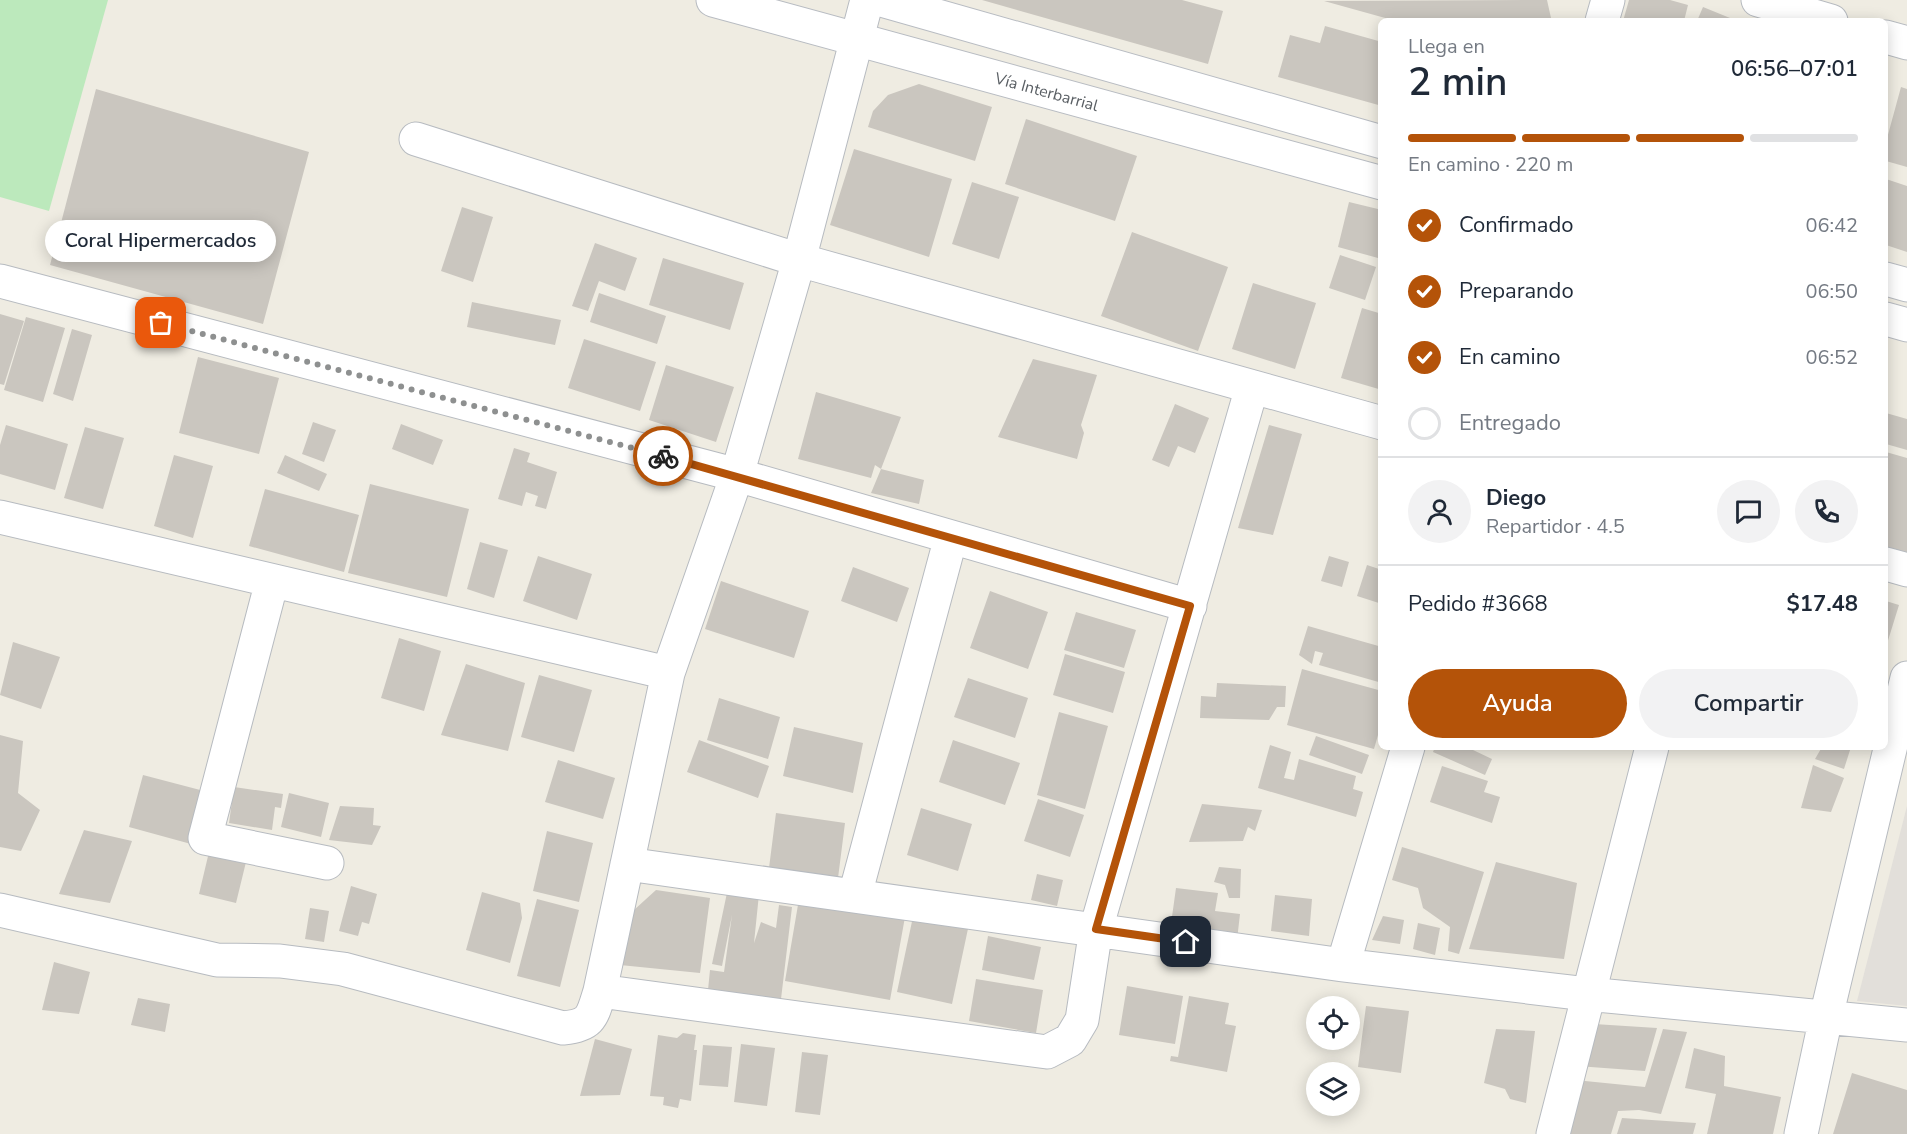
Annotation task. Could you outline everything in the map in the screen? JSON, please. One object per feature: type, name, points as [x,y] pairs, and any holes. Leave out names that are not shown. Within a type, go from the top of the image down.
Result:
[{"type":"street","name":"Vía Interbarrial","points":[[713,0],[1378,182]]},
{"type":"street","points":[[0,910],[217,960],[279,961],[344,969],[563,1028],[580,1026],[591,1019],[600,991],[668,673],[737,475],[799,260],[867,0]]},
{"type":"street","points":[[881,0],[1378,141]]},
{"type":"street","points":[[1603,18],[1608,0]]},
{"type":"street","points":[[1758,0],[1821,18]]},
{"type":"street","points":[[1888,38],[1907,43]]},
{"type":"street","points":[[1225,140],[1237,101]]},
{"type":"street","points":[[416,140],[799,260],[1378,422]]},
{"type":"street","points":[[1888,280],[1907,285]]},
{"type":"street","points":[[0,281],[737,475],[1190,606]]},
{"type":"street","points":[[1888,320],[1907,325]]},
{"type":"street","points":[[600,991],[1047,1052],[1070,1040],[1082,1020],[1096,929],[1252,387]]},
{"type":"street","points":[[0,518],[668,673]]},
{"type":"street","points":[[855,896],[951,537]]},
{"type":"street","points":[[1888,565],[1907,570]]},
{"type":"street","points":[[272,581],[205,838],[327,863]]},
{"type":"street","points":[[1802,1134],[1826,1017],[1907,678]]},
{"type":"street","points":[[1343,965],[1407,750]]},
{"type":"street","points":[[1553,1134],[1651,750]]},
{"type":"street","points":[[627,864],[1343,965],[1587,994],[1907,1025]]},
{"type":"shaded area","points":[[1907,806],[1907,1006],[1857,1001]]},
{"type":"green space","points":[[0,0],[108,0],[49,211],[0,197]]},
{"type":"building","points":[[982,0],[1182,0],[1223,11],[1208,64]]},
{"type":"building","points":[[1547,0],[1551,18],[1385,18],[1324,1]]},
{"type":"building","points":[[1629,0],[1670,0],[1688,5],[1685,18],[1624,18]]},
{"type":"building","points":[[1703,7],[1730,18],[1698,18]]},
{"type":"building","points":[[1325,26],[1378,41],[1378,105],[1278,77],[1290,35],[1320,43]]},
{"type":"building","points":[[919,84],[992,107],[975,161],[868,127],[873,111],[888,95]]},
{"type":"building","points":[[1901,87],[1907,89],[1907,167],[1888,162],[1888,135]]},
{"type":"building","points":[[96,89],[309,152],[263,324],[50,265]]},
{"type":"building","points":[[1026,119],[1137,156],[1115,221],[1005,184]]},
{"type":"building","points":[[854,149],[952,179],[929,257],[830,225]]},
{"type":"building","points":[[1888,180],[1907,186],[1907,252],[1888,246]]},
{"type":"building","points":[[972,182],[1019,197],[999,259],[952,244]]},
{"type":"building","points":[[1349,202],[1378,209],[1378,258],[1338,247]]},
{"type":"building","points":[[462,207],[493,217],[473,282],[441,271]]},
{"type":"building","points":[[1132,232],[1228,267],[1198,351],[1101,316]]},
{"type":"building","points":[[595,243],[637,258],[625,291],[599,281],[588,311],[572,306]]},
{"type":"building","points":[[1340,255],[1376,267],[1365,300],[1329,288]]},
{"type":"building","points":[[663,258],[744,283],[730,330],[649,305]]},
{"type":"building","points":[[1253,283],[1316,303],[1295,369],[1232,349]]},
{"type":"building","points":[[599,293],[666,316],[657,344],[590,322]]},
{"type":"building","points":[[472,302],[561,320],[555,345],[467,327]]},
{"type":"building","points":[[1362,308],[1378,313],[1378,389],[1341,378]]},
{"type":"building","points":[[0,314],[24,321],[4,385],[0,384]]},
{"type":"building","points":[[26,317],[65,328],[43,402],[4,390]]},
{"type":"building","points":[[72,329],[92,335],[73,401],[53,394]]},
{"type":"building","points":[[584,339],[656,362],[640,411],[568,388]]},
{"type":"building","points":[[198,357],[279,378],[259,454],[179,433]]},
{"type":"building","points":[[1033,359],[1097,375],[1081,425],[1084,433],[1077,459],[998,437]]},
{"type":"building","points":[[666,365],[734,387],[716,442],[649,420]]},
{"type":"building","points":[[816,392],[901,417],[881,469],[875,465],[871,478],[798,459]]},
{"type":"building","points":[[1175,404],[1209,418],[1195,453],[1178,446],[1169,467],[1152,460]]},
{"type":"building","points":[[1888,414],[1907,419],[1907,450],[1888,445]]},
{"type":"building","points":[[313,422],[336,430],[324,462],[302,454]]},
{"type":"building","points":[[401,424],[443,440],[433,465],[392,449]]},
{"type":"building","points":[[6,425],[68,444],[55,490],[0,474],[0,445]]},
{"type":"building","points":[[1269,425],[1302,434],[1273,535],[1238,528]]},
{"type":"building","points":[[85,427],[124,438],[103,509],[64,498]]},
{"type":"building","points":[[514,448],[530,453],[527,462],[557,472],[546,509],[535,506],[538,496],[526,492],[522,506],[498,499]]},
{"type":"building","points":[[1888,453],[1907,458],[1907,553],[1888,548]]},
{"type":"building","points":[[174,455],[213,466],[193,538],[154,526]]},
{"type":"building","points":[[285,455],[327,474],[319,491],[277,473]]},
{"type":"building","points":[[881,469],[924,480],[919,504],[871,493]]},
{"type":"building","points":[[370,484],[469,509],[447,597],[348,573]]},
{"type":"building","points":[[265,489],[359,515],[344,572],[249,546]]},
{"type":"building","points":[[480,542],[508,550],[494,598],[467,589]]},
{"type":"building","points":[[538,556],[592,574],[577,620],[523,601]]},
{"type":"building","points":[[1329,556],[1349,562],[1342,587],[1321,581]]},
{"type":"building","points":[[1367,565],[1378,569],[1378,603],[1357,596]]},
{"type":"building","points":[[853,567],[909,588],[897,622],[841,601]]},
{"type":"building","points":[[721,581],[809,611],[794,658],[705,629]]},
{"type":"building","points":[[990,591],[1048,612],[1028,669],[970,648]]},
{"type":"building","points":[[1888,602],[1899,605],[1888,641]]},
{"type":"building","points":[[1076,612],[1136,630],[1124,668],[1064,650]]},
{"type":"building","points":[[1308,626],[1378,646],[1378,682],[1319,665],[1323,653],[1315,651],[1312,664],[1299,655]]},
{"type":"building","points":[[399,638],[441,651],[424,711],[381,698]]},
{"type":"building","points":[[13,642],[60,657],[41,709],[0,695]]},
{"type":"building","points":[[1065,654],[1125,672],[1113,713],[1053,695]]},
{"type":"building","points":[[466,664],[525,683],[508,751],[441,735]]},
{"type":"building","points":[[1302,669],[1378,690],[1378,735],[1374,749],[1287,725]]},
{"type":"building","points":[[539,675],[592,690],[574,752],[521,737]]},
{"type":"building","points":[[968,678],[1028,698],[1015,738],[954,717]]},
{"type":"building","points":[[1217,683],[1286,686],[1285,707],[1277,707],[1269,720],[1200,718],[1201,696],[1216,697]]},
{"type":"building","points":[[719,698],[780,717],[768,759],[707,740]]},
{"type":"building","points":[[1059,712],[1108,726],[1085,809],[1037,795]]},
{"type":"building","points":[[794,727],[863,743],[853,793],[783,776]]},
{"type":"building","points":[[0,735],[23,741],[18,793],[40,810],[21,851],[0,847]]},
{"type":"building","points":[[1316,736],[1369,755],[1362,774],[1309,755]]},
{"type":"building","points":[[699,740],[769,766],[758,798],[687,772]]},
{"type":"building","points":[[953,740],[1020,763],[1005,805],[939,782]]},
{"type":"building","points":[[1270,745],[1291,752],[1284,778],[1294,780],[1299,759],[1356,776],[1353,789],[1363,792],[1356,817],[1258,788]]},
{"type":"building","points":[[1434,750],[1473,750],[1492,759],[1485,775],[1433,752]]},
{"type":"building","points":[[1820,750],[1850,750],[1844,769],[1815,759]]},
{"type":"building","points":[[558,760],[615,778],[603,819],[545,802]]},
{"type":"building","points":[[1813,765],[1844,778],[1831,812],[1801,808]]},
{"type":"building","points":[[1442,766],[1488,781],[1484,792],[1500,797],[1492,823],[1430,802]]},
{"type":"building","points":[[143,775],[204,791],[191,844],[129,827]]},
{"type":"building","points":[[234,787],[283,794],[281,808],[275,807],[272,830],[229,823]]},
{"type":"building","points":[[289,793],[329,803],[321,837],[281,827]]},
{"type":"building","points":[[1038,799],[1084,815],[1070,857],[1024,841]]},
{"type":"building","points":[[1202,804],[1262,810],[1255,831],[1248,827],[1243,841],[1189,842]]},
{"type":"building","points":[[340,806],[374,808],[373,825],[381,826],[372,845],[329,840]]},
{"type":"building","points":[[921,808],[972,824],[958,871],[907,855]]},
{"type":"building","points":[[776,813],[845,823],[838,878],[769,868]]},
{"type":"building","points":[[84,830],[132,841],[110,903],[59,894]]},
{"type":"building","points":[[547,831],[593,843],[579,902],[533,891]]},
{"type":"building","points":[[1402,847],[1484,872],[1459,954],[1448,951],[1450,927],[1423,908],[1418,888],[1392,880]]},
{"type":"building","points":[[209,852],[246,862],[236,903],[199,894]]},
{"type":"building","points":[[1496,862],[1577,883],[1564,959],[1469,949]]},
{"type":"building","points":[[1219,867],[1241,869],[1240,898],[1229,898],[1225,885],[1214,882]]},
{"type":"building","points":[[1037,874],[1063,880],[1057,906],[1031,900]]},
{"type":"building","points":[[351,886],[377,894],[369,924],[362,922],[358,936],[339,931]]},
{"type":"building","points":[[728,888],[759,894],[754,943],[761,922],[776,928],[779,905],[792,907],[781,999],[708,990],[710,970],[724,972],[732,915],[722,966],[712,964]]},
{"type":"building","points":[[1176,888],[1218,893],[1215,911],[1240,914],[1237,940],[1170,931]]},
{"type":"building","points":[[656,890],[710,898],[700,973],[610,964],[623,920]]},
{"type":"building","points":[[482,892],[520,903],[522,918],[510,963],[466,950]]},
{"type":"building","points":[[1275,895],[1312,899],[1309,936],[1271,931]]},
{"type":"building","points":[[537,899],[579,910],[560,987],[517,976]]},
{"type":"building","points":[[799,899],[905,917],[890,1000],[785,981]]},
{"type":"building","points":[[310,908],[329,911],[324,942],[305,939]]},
{"type":"building","points":[[914,912],[969,924],[952,1004],[897,992]]},
{"type":"building","points":[[1383,916],[1404,920],[1400,944],[1372,940]]},
{"type":"building","points":[[1418,923],[1440,928],[1435,955],[1413,949]]},
{"type":"building","points":[[988,936],[1041,947],[1034,980],[982,970]]},
{"type":"building","points":[[54,962],[90,972],[79,1014],[42,1010]]},
{"type":"building","points":[[976,979],[1043,990],[1036,1033],[969,1021]]},
{"type":"building","points":[[1127,986],[1183,996],[1175,1044],[1119,1035]]},
{"type":"building","points":[[1189,996],[1229,1003],[1225,1024],[1236,1026],[1227,1072],[1170,1061],[1171,1056],[1178,1057]]},
{"type":"building","points":[[138,998],[170,1004],[165,1032],[131,1025]]},
{"type":"building","points":[[1366,1006],[1409,1011],[1401,1073],[1360,1067],[1359,1062]]},
{"type":"building","points":[[1594,1024],[1657,1028],[1645,1071],[1577,1066]]},
{"type":"building","points":[[1496,1029],[1535,1031],[1526,1103],[1510,1099],[1505,1089],[1484,1083]]},
{"type":"building","points":[[1663,1029],[1687,1032],[1661,1114],[1639,1110],[1618,1111],[1611,1134],[1564,1134],[1575,1080],[1645,1087]]},
{"type":"building","points":[[683,1033],[696,1035],[694,1050],[697,1050],[691,1101],[680,1099],[678,1108],[663,1105],[664,1097],[650,1096],[658,1035],[677,1038]]},
{"type":"building","points":[[595,1039],[632,1049],[620,1095],[580,1096]]},
{"type":"building","points":[[741,1044],[775,1048],[767,1106],[734,1102]]},
{"type":"building","points":[[703,1045],[732,1047],[728,1087],[699,1085]]},
{"type":"building","points":[[1694,1048],[1725,1056],[1724,1086],[1781,1097],[1773,1134],[1707,1134],[1716,1094],[1685,1088]]},
{"type":"building","points":[[802,1052],[828,1055],[820,1115],[795,1112]]},
{"type":"building","points":[[1852,1073],[1907,1090],[1907,1134],[1833,1134]]},
{"type":"building","points":[[1622,1118],[1696,1123],[1693,1134],[1617,1134]]},
{"type":"way so far","points":[[161,323],[663,456]]},
{"type":"place","name":"Coral Hipermercados","points":[[161,323]]},
{"type":"route","points":[[663,456],[737,475],[1190,606],[1096,929],[1186,942]]}]
